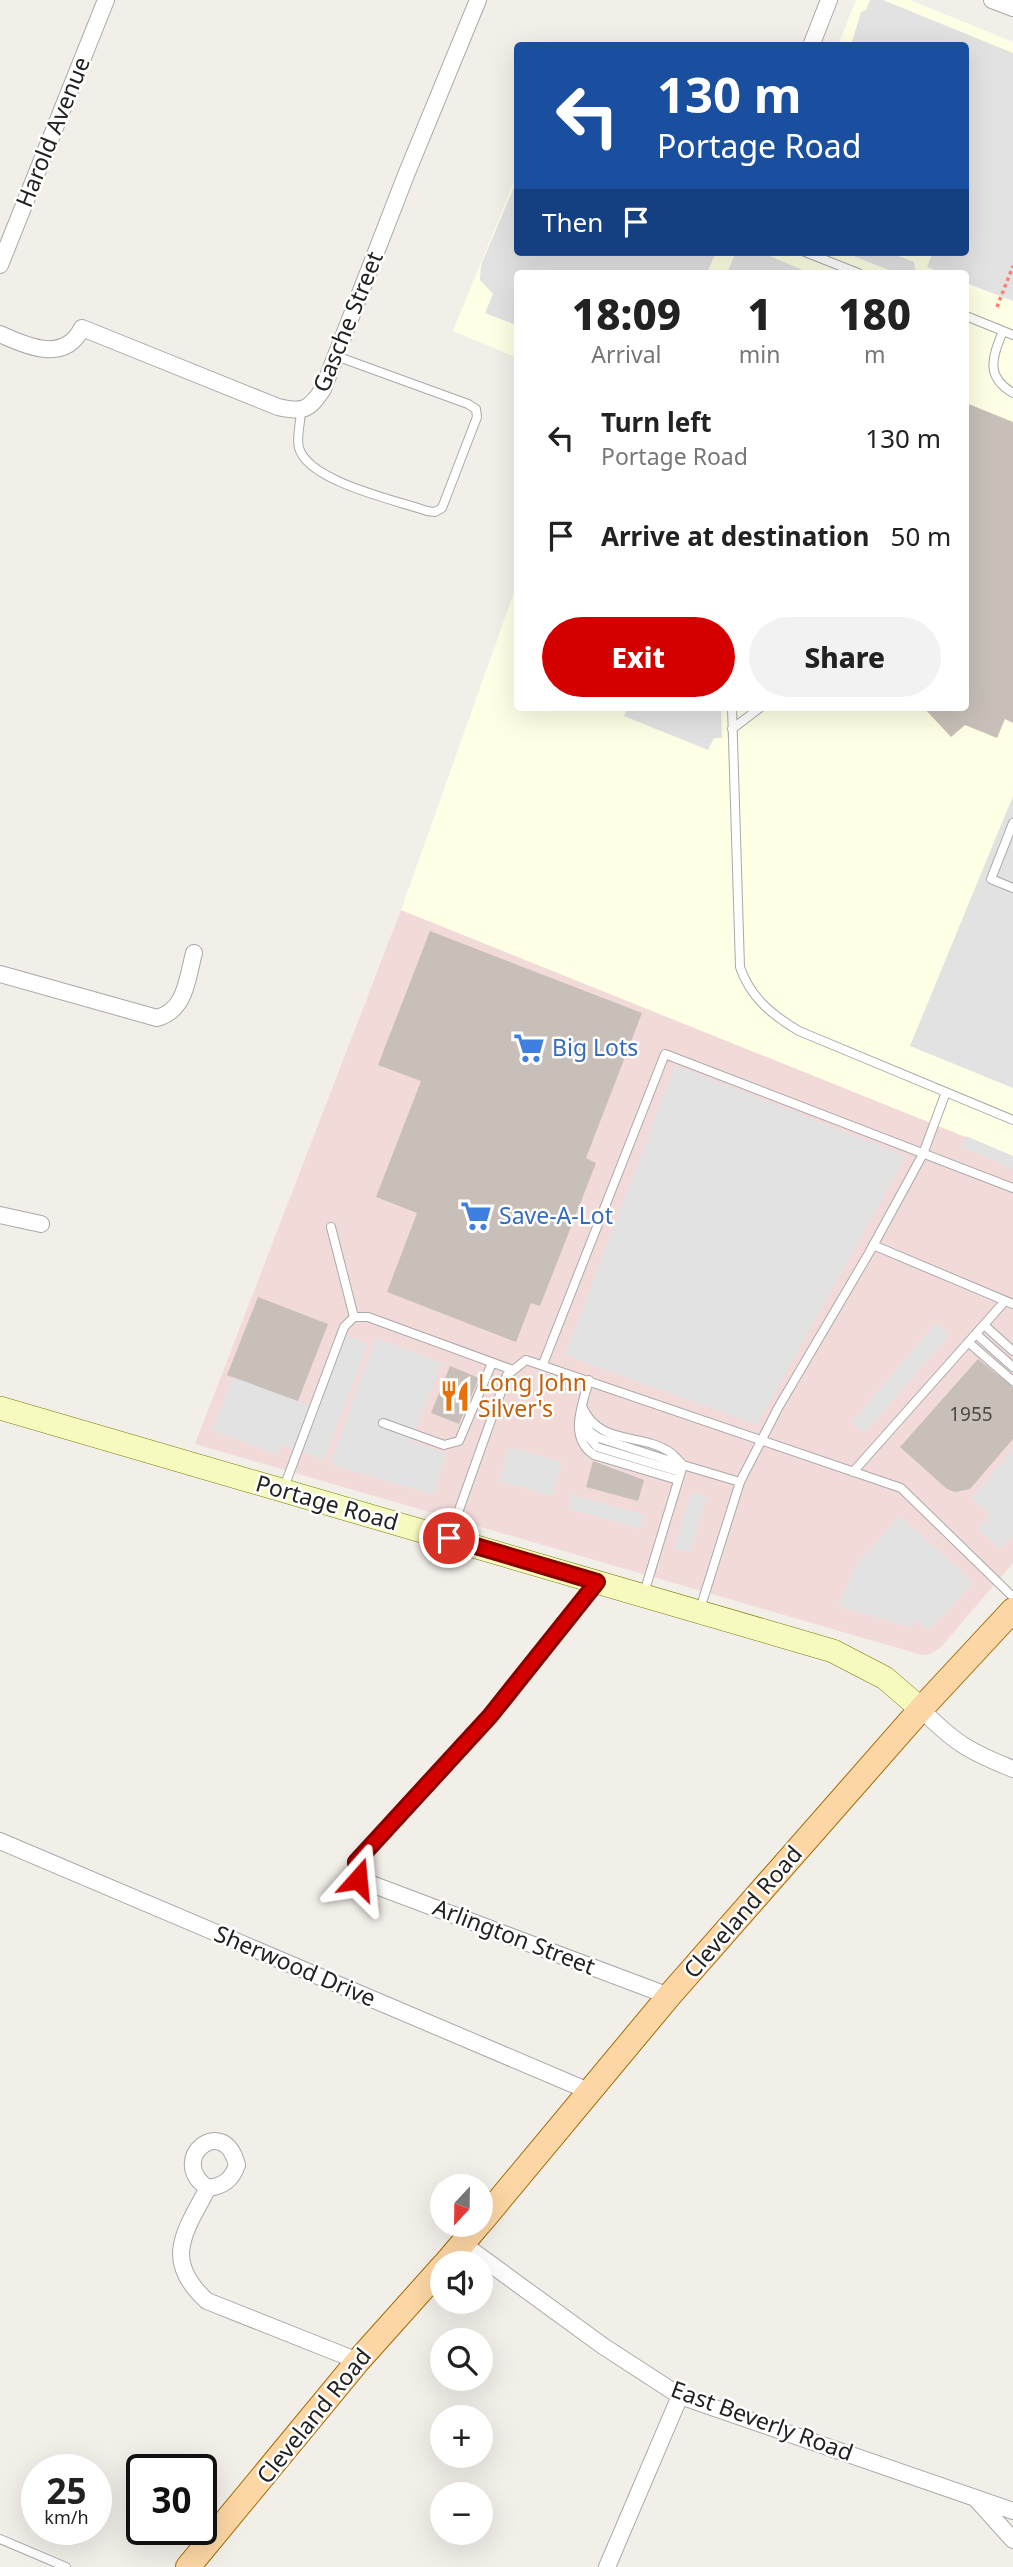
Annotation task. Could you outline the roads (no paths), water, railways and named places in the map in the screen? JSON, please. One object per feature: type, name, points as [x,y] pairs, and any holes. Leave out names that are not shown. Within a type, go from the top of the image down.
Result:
[{"type":"main road","name":"Portage Road","points":[[0,1408],[833,1651],[885,1678],[922,1709]]},
{"type":"main road","name":"Cleveland Road","points":[[494,2206],[669,1996],[1013,1610]]},
{"type":"main road","name":"Cleveland Road","points":[[457,2251],[469,2237]]},
{"type":"main road","name":"Cleveland Road","points":[[188,2567],[358,2361],[430,2281]]},
{"type":"street","name":"Harold Avenue","points":[[0,265],[106,0]]},
{"type":"street","name":"Gasche Street","points":[[0,334],[24,344],[52,349],[65,347],[76,341],[82,328],[278,407],[301,410],[313,404],[323,389],[406,175],[478,0]]},
{"type":"street","points":[[813,42],[829,0]]},
{"type":"street","points":[[992,0],[1013,9]]},
{"type":"street","points":[[0,974],[157,1018],[171,1014],[180,1005],[194,953]]},
{"type":"street","points":[[0,1215],[41,1224]]},
{"type":"street","name":"Arlington Street","points":[[597,1582],[490,1716],[356,1862],[358,1879],[669,1996]]},
{"type":"street","points":[[922,1709],[950,1737],[969,1751],[1013,1769]]},
{"type":"street","name":"Sherwood Drive","points":[[0,1841],[591,2092]]},
{"type":"street","points":[[208,2188],[188,2225],[179,2259],[188,2284],[207,2301],[358,2361]]},
{"type":"street","name":"East Beverly Road","points":[[463,2244],[603,2346],[680,2396],[1013,2511]]},
{"type":"street","points":[[607,2567],[680,2396]]},
{"type":"street","points":[[974,2497],[1013,2540]]},
{"type":"lane","points":[[817,256],[848,270]]},
{"type":"lane","points":[[969,317],[1013,335]]},
{"type":"lane","points":[[1003,331],[992,366],[997,380],[1013,393]]},
{"type":"lane","points":[[301,410],[299,447],[309,464],[327,477],[427,511],[435,512],[442,508],[477,417],[476,409],[336,356]]},
{"type":"lane","points":[[732,711],[740,967],[750,990],[779,1019],[799,1031],[1013,1119]]},
{"type":"lane","points":[[732,729],[756,711]]},
{"type":"lane","points":[[1013,823],[990,879],[1013,888]]},
{"type":"lane","points":[[543,1364],[665,1054],[1013,1188]]},
{"type":"lane","points":[[699,1612],[740,1482],[922,1154],[946,1092]]},
{"type":"lane","points":[[331,1227],[354,1317]]},
{"type":"lane","points":[[853,1472],[968,1342],[1009,1303],[873,1245]]},
{"type":"lane","points":[[283,1490],[344,1327],[354,1317],[368,1317],[513,1370]]},
{"type":"lane","points":[[984,1325],[1013,1351]]},
{"type":"lane","points":[[976,1334],[1013,1367]]},
{"type":"lane","points":[[968,1342],[1013,1381]]},
{"type":"lane","points":[[449,1538],[507,1375],[526,1360],[901,1488],[1013,1597]]},
{"type":"lane","points":[[383,1423],[444,1446],[459,1441],[492,1363]]},
{"type":"lane","points":[[589,1380],[578,1423],[579,1437],[584,1448],[594,1455],[740,1482]]},
{"type":"lane","points":[[581,1409],[590,1432],[599,1438],[680,1472]]},
{"type":"lane","points":[[643,1596],[680,1472]]},
{"type":"lane","points":[[0,2539],[66,2567]]},
{"type":"place","name":"Big Lots","points":[[529,1048]]},
{"type":"place","name":"Save-A-Lot","points":[[476,1216]]},
{"type":"place","name":"Long John Silver's","points":[[455,1396]]}]
